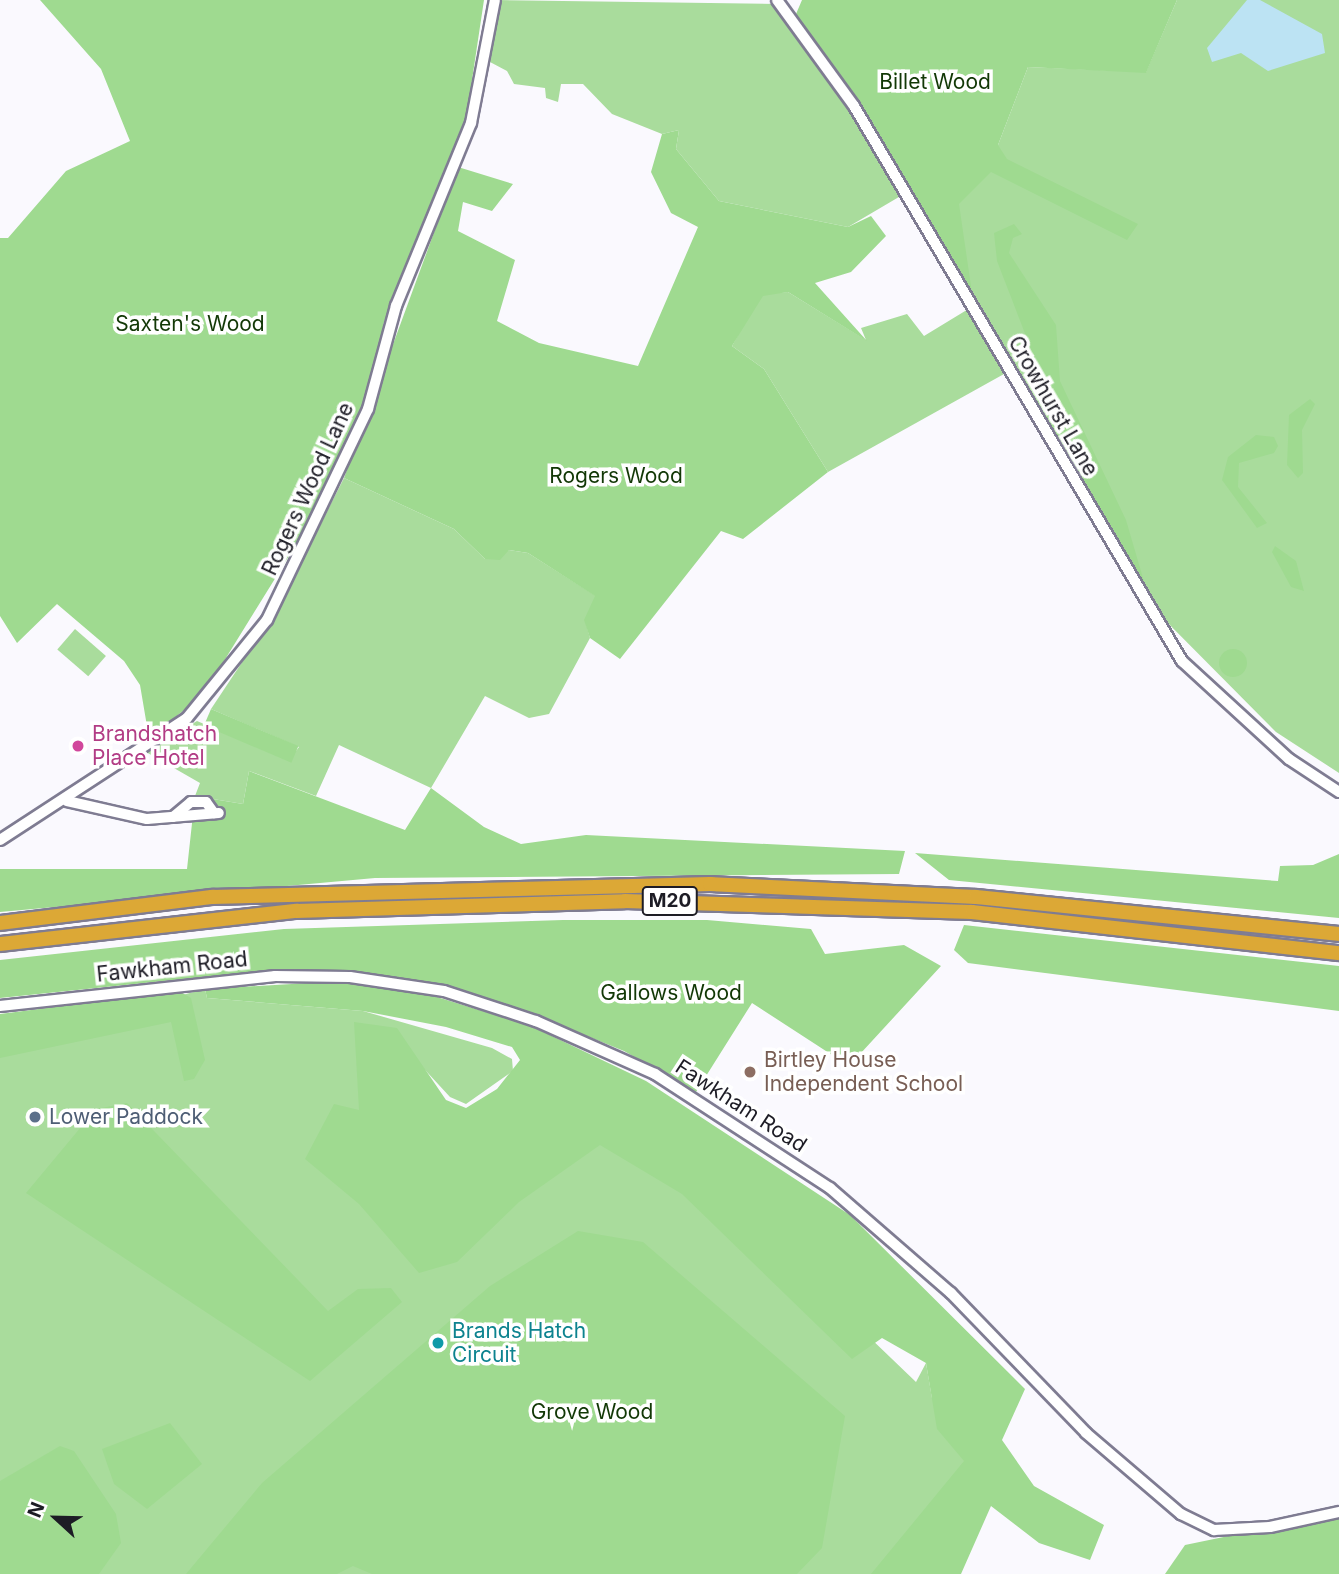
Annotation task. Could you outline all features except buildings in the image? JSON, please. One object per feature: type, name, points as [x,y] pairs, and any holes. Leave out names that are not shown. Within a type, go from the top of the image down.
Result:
[{"type":"highway","name":"M20","points":[[0,923],[212,897],[697,884],[976,897],[1339,934]]},
{"type":"highway","name":"M20","points":[[0,944],[296,911],[625,901],[972,912],[1339,953]]},
{"type":"street","name":"Rogers Wood Lane","points":[[0,840],[67,801],[187,718],[272,610],[368,409],[396,306],[471,122],[495,0]]},
{"type":"street","name":"Crowhurst Lane","points":[[777,0],[854,106],[1182,661],[1289,759],[1339,792]]},
{"type":"street","points":[[84,787],[86,806]]},
{"type":"street","points":[[67,801],[123,817],[173,817],[191,802],[206,802],[217,813]]},
{"type":"street","name":"Fawkham Road","points":[[0,1006],[275,976],[350,976],[444,991],[536,1021],[655,1074],[830,1188],[951,1293],[1086,1433],[1181,1514],[1214,1530],[1270,1527],[1339,1511]]},
{"type":"green space","name":"Saxten's Wood","points":[[40,0],[484,0],[466,120],[384,322],[366,406],[328,493],[203,695],[149,738],[140,685],[124,661],[57,604],[17,643],[0,616],[0,238],[8,238],[66,171],[130,141],[101,69]]},
{"type":"green space","points":[[499,0],[777,4],[904,194],[848,227],[719,201],[676,149],[679,130],[662,134],[612,114],[583,84],[561,84],[558,102],[546,98],[545,88],[514,84],[507,71],[490,62]]},
{"type":"green space","name":"Billet Wood","points":[[802,0],[1177,0],[1146,73],[1028,67],[998,145],[1007,159],[1138,224],[1127,240],[991,172],[959,204],[972,293],[796,14]]},
{"type":"green space","points":[[1177,0],[1339,0],[1339,773],[1276,732],[1149,604],[1053,428],[936,235],[998,145],[1028,67],[1146,72]]},
{"type":"green space","name":"Rogers Wood","points":[[679,130],[676,149],[719,201],[848,227],[871,216],[886,236],[851,272],[815,283],[867,341],[788,292],[763,296],[732,346],[764,369],[828,472],[743,539],[721,531],[620,659],[590,638],[584,620],[595,596],[528,553],[509,550],[500,560],[485,559],[454,529],[344,478],[458,167],[513,184],[492,211],[463,202],[458,231],[515,260],[497,321],[539,343],[638,366],[698,227],[671,213],[651,172],[662,134]]},
{"type":"green space","points":[[1014,224],[1022,234],[1013,238],[1009,253],[1056,325],[1060,381],[1126,520],[1150,602],[1024,381],[1031,349],[997,261],[994,233]]},
{"type":"green space","points":[[788,292],[866,340],[861,328],[907,314],[924,336],[970,308],[1004,374],[828,472],[764,369],[732,346],[761,294]]},
{"type":"green space","points":[[1310,399],[1315,404],[1302,430],[1303,473],[1298,478],[1287,465],[1289,415]]},
{"type":"green space","points":[[1256,435],[1274,437],[1278,446],[1274,453],[1239,463],[1238,487],[1267,523],[1257,528],[1222,480],[1228,457]]},
{"type":"green space","points":[[344,478],[454,529],[485,559],[509,550],[528,553],[596,596],[585,620],[590,638],[549,714],[529,718],[485,696],[431,788],[339,745],[316,796],[249,771],[243,804],[195,796],[200,783],[146,752],[197,721],[289,760],[299,747],[211,709],[280,605]]},
{"type":"green space","points":[[1275,546],[1296,561],[1304,591],[1291,587],[1272,552]]},
{"type":"green space","points":[[75,629],[106,656],[88,676],[57,649]]},
{"type":"green space","points":[[1233,649],[1243,653],[1247,663],[1243,673],[1233,677],[1223,673],[1219,663],[1223,653]]},
{"type":"green space","points":[[211,709],[298,746],[291,763],[204,726]]},
{"type":"green space","points":[[249,771],[405,830],[431,788],[484,827],[521,844],[586,835],[905,851],[899,874],[375,878],[0,912],[0,869],[187,869],[195,796],[243,804]]},
{"type":"green space","points":[[915,853],[1278,881],[1280,866],[1313,865],[1339,854],[1339,918],[949,880]]},
{"type":"green space","name":"Gallows Wood","points":[[563,920],[707,920],[811,929],[825,954],[904,945],[941,966],[849,1066],[752,1003],[696,1092],[624,1051],[540,1017],[446,986],[356,972],[212,976],[0,998],[0,960],[284,929]]},
{"type":"green space","points":[[964,925],[1339,966],[1339,1011],[968,963],[954,950]]},
{"type":"green space","points":[[342,981],[437,997],[531,1026],[646,1081],[850,1215],[1025,1389],[1002,1440],[1034,1486],[1104,1525],[1090,1560],[1039,1543],[991,1506],[961,1574],[871,1574],[964,1461],[937,1429],[926,1363],[882,1338],[852,1359],[682,1194],[600,1145],[519,1202],[457,1262],[419,1273],[359,1204],[305,1159],[334,1104],[359,1110],[354,1022],[397,1028],[446,1100],[466,1108],[497,1089],[520,1060],[512,1047],[446,1027],[363,1011],[207,998],[205,989]]},
{"type":"green space","name":"Brands Hatch Circuit","points":[[205,989],[207,998],[363,1011],[492,1048],[512,1059],[513,1071],[466,1104],[450,1097],[391,1033],[361,1117],[580,1133],[742,1215],[916,1382],[926,1363],[932,1398],[977,1463],[906,1574],[0,1574],[0,1043]]},
{"type":"green space","points":[[179,991],[191,998],[205,1060],[194,1079],[184,1081],[171,1022],[0,1058],[0,1014]]},
{"type":"green space","points":[[127,1103],[328,1311],[358,1289],[391,1288],[402,1302],[310,1381],[26,1193],[96,1109]]},
{"type":"green space","name":"Grove Wood","points":[[578,1231],[643,1242],[845,1416],[822,1548],[797,1574],[372,1574],[353,1566],[337,1574],[186,1574],[262,1483],[490,1286]]},
{"type":"green space","points":[[170,1423],[202,1464],[147,1509],[114,1484],[102,1449]]},
{"type":"green space","points":[[60,1446],[74,1451],[116,1514],[121,1543],[99,1574],[0,1574],[0,1481]]},
{"type":"green space","points":[[1339,1513],[1339,1574],[1165,1574],[1185,1545]]},
{"type":"water","points":[[1247,0],[1260,0],[1322,34],[1325,53],[1268,71],[1241,53],[1212,62],[1207,48]]},
{"type":"place","name":"Brandshatch Place Hotel","points":[[78,746]]},
{"type":"place","name":"Birtley House Independent School","points":[[750,1072]]},
{"type":"place","name":"Lower Paddock","points":[[35,1117]]},
{"type":"place","name":"Brands Hatch Circuit","points":[[438,1343]]}]
